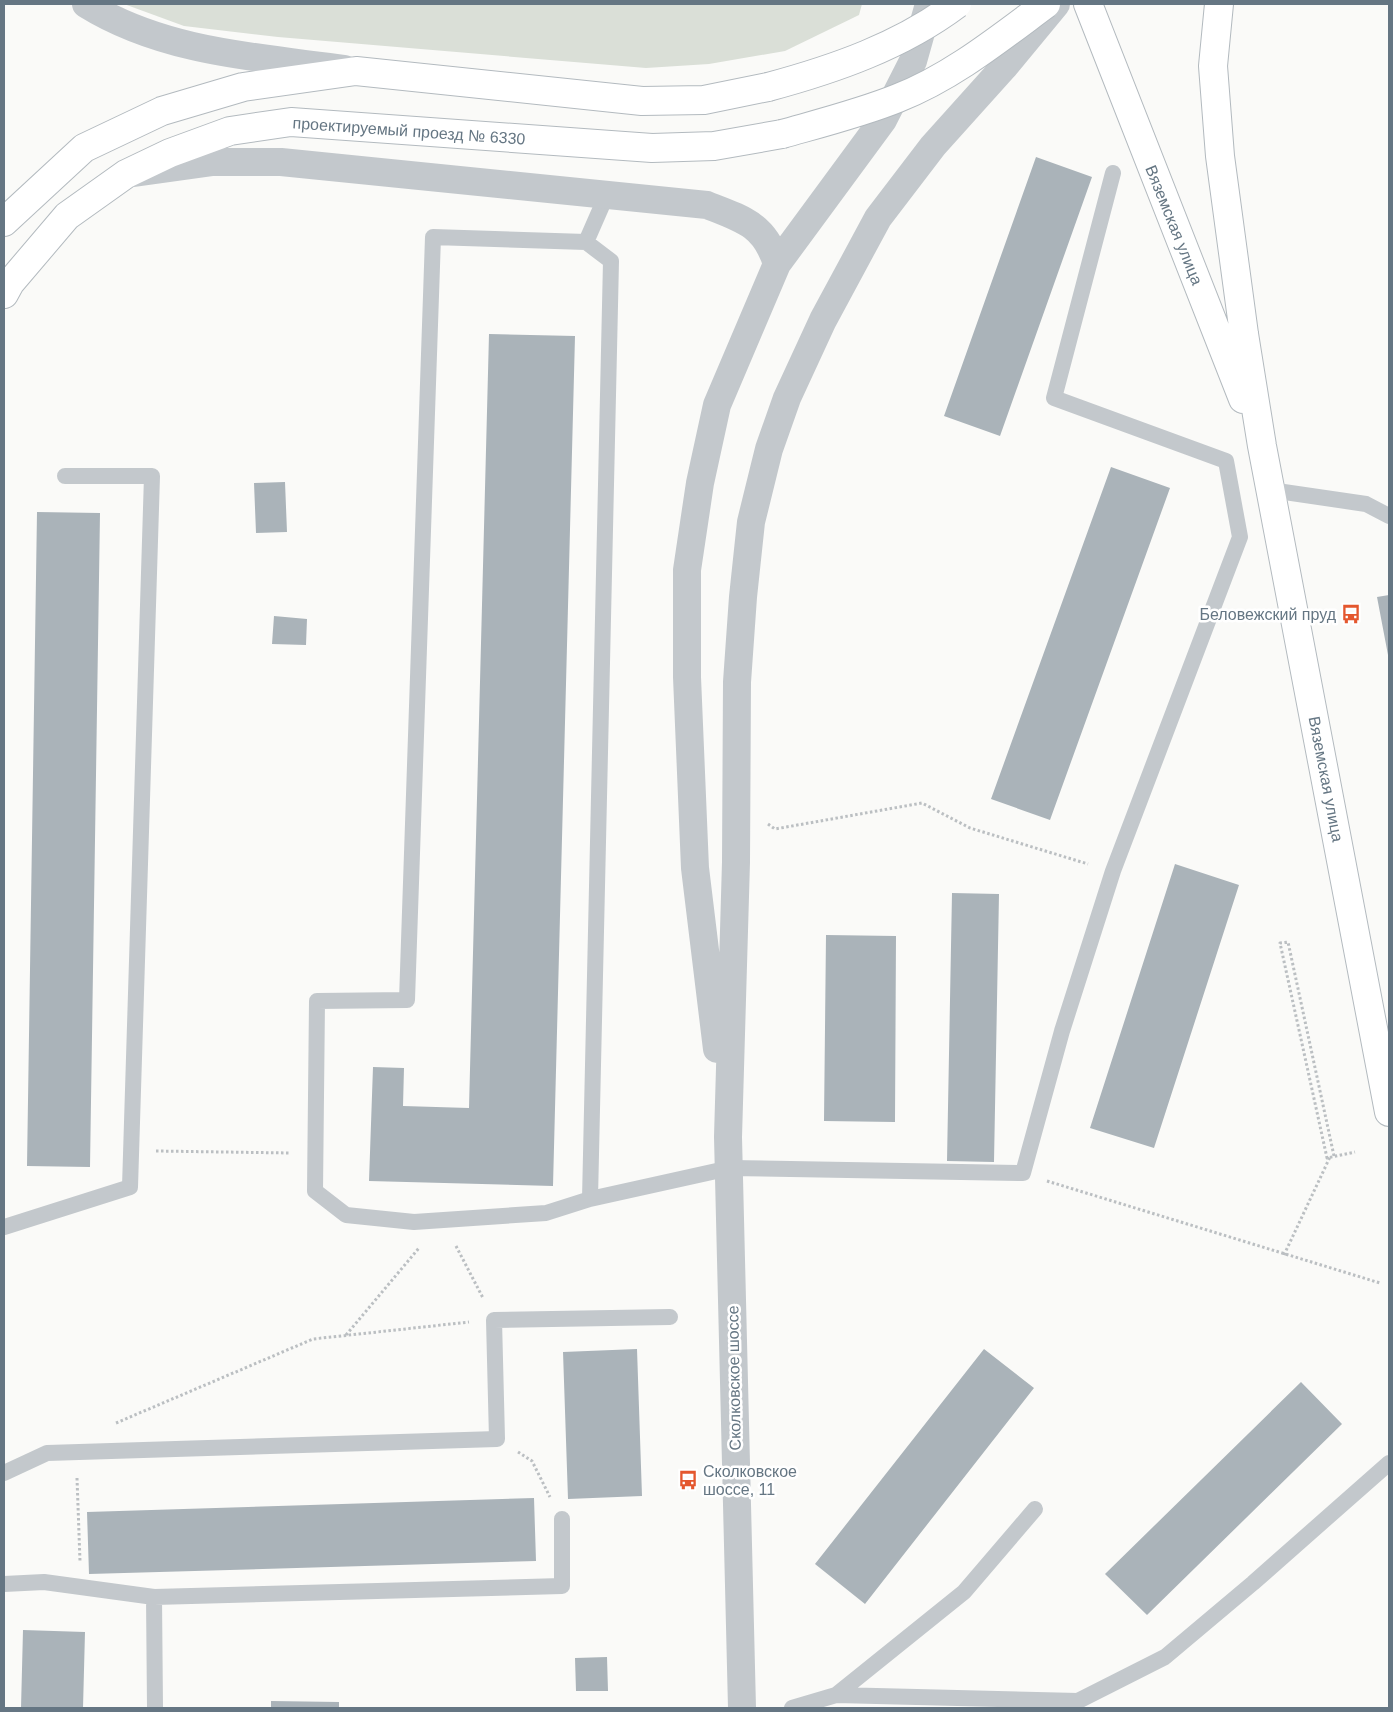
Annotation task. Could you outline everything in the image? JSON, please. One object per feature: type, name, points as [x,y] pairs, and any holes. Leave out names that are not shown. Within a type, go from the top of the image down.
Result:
[{"type":"main road","points":[[4,222],[8,216],[84,148],[162,111],[243,87],[356,71],[642,101],[704,100],[768,87],[865,56],[904,38],[957,4]]},
{"type":"main road","name":"проектируемый проезд № 6330","points":[[4,294],[10,283],[67,216],[126,174],[170,152],[230,131],[291,122],[652,148],[714,146],[782,134],[841,118],[900,97],[956,68],[1046,4]]},
{"type":"main road","name":"Вяземская улица","points":[[1088,4],[1262,446]]},
{"type":"main road","name":"Вяземская улица","points":[[1219,4],[1212,66],[1220,156],[1262,446],[1389,1112]]},
{"type":"street","points":[[86,4],[108,18],[141,32],[212,50],[356,71]]},
{"type":"street","points":[[728,1137],[695,868],[687,677],[687,570],[700,482],[717,405],[777,264],[883,120],[913,61],[929,4]]},
{"type":"street","points":[[728,1137],[737,802],[737,682],[742,597],[751,522],[769,449],[787,398],[823,320],[878,218],[933,146],[1004,67],[1056,4]]},
{"type":"street","points":[[126,174],[213,162],[281,162],[707,205],[745,219],[762,233],[772,249],[777,264]]},
{"type":"street","name":"Сколковское шоссе","points":[[728,1137],[742,1708]]},
{"type":"lane","points":[[590,1199],[611,261],[586,242],[433,237],[407,1000],[317,1001],[315,1191],[346,1215],[414,1222],[546,1213],[590,1199],[730,1168],[1023,1173],[1062,1031],[1113,871],[1240,537],[1226,461],[1054,398],[1113,173]]},
{"type":"lane","points":[[586,242],[607,194]]},
{"type":"lane","points":[[4,1227],[130,1187],[152,476],[65,476]]},
{"type":"lane","points":[[1270,490],[1366,504],[1389,516]]},
{"type":"lane","points":[[4,1473],[47,1453],[497,1439],[494,1320],[670,1317]]},
{"type":"lane","points":[[792,1708],[836,1695],[1078,1701],[1165,1657],[1253,1584],[1389,1463]]},
{"type":"lane","points":[[836,1695],[964,1592],[1035,1509]]},
{"type":"lane","points":[[4,1584],[44,1582],[154,1597],[562,1586],[562,1519]]},
{"type":"lane","points":[[154,1597],[155,1708]]},
{"type":"path","points":[[737,802],[774,829],[922,803],[970,828],[1113,871]]},
{"type":"path","points":[[1284,1255],[1332,1156],[1288,942],[1280,943],[1327,1158],[1332,1156],[1355,1152]]},
{"type":"path","points":[[131,1151],[316,1153]]},
{"type":"path","points":[[1023,1173],[1380,1284]]},
{"type":"path","points":[[111,1426],[313,1339],[494,1320],[442,1220],[346,1335]]},
{"type":"path","points":[[497,1439],[532,1461],[562,1519]]},
{"type":"path","points":[[76,1452],[80,1587]]},
{"type":"shaded area","points":[[124,4],[862,4],[859,15],[785,51],[709,64],[646,68],[278,37],[184,26]]},
{"type":"building","points":[[1036,157],[1092,177],[1000,436],[944,416]]},
{"type":"building","points":[[489,334],[575,336],[553,1186],[369,1181],[373,1067],[404,1068],[403,1106],[469,1108]]},
{"type":"building","points":[[1111,467],[1170,488],[1050,820],[991,799]]},
{"type":"building","points":[[285,482],[287,532],[256,533],[254,483]]},
{"type":"building","points":[[37,512],[100,513],[90,1167],[27,1166]]},
{"type":"building","points":[[1389,595],[1389,655],[1388,655],[1377,597]]},
{"type":"building","points":[[274,616],[307,619],[306,645],[272,644]]},
{"type":"building","points":[[1175,864],[1239,885],[1154,1148],[1090,1128]]},
{"type":"building","points":[[952,893],[999,894],[994,1162],[947,1161]]},
{"type":"building","points":[[826,935],[896,936],[895,1122],[824,1121]]},
{"type":"building","points":[[637,1349],[642,1496],[568,1499],[563,1352]]},
{"type":"building","points":[[984,1349],[1034,1388],[865,1604],[815,1564]]},
{"type":"building","points":[[1301,1382],[1342,1424],[1147,1615],[1105,1574]]},
{"type":"building","points":[[534,1498],[536,1561],[89,1574],[87,1512]]},
{"type":"building","points":[[23,1630],[85,1632],[83,1708],[21,1708]]},
{"type":"building","points":[[607,1657],[608,1691],[576,1691],[575,1658]]},
{"type":"building","points":[[271,1701],[339,1702],[339,1708],[271,1708]]},
{"type":"place","name":"Беловежский пруд","points":[[1351,614]]},
{"type":"place","name":"Сколковское шоссе, 11","points":[[688,1480]]}]
